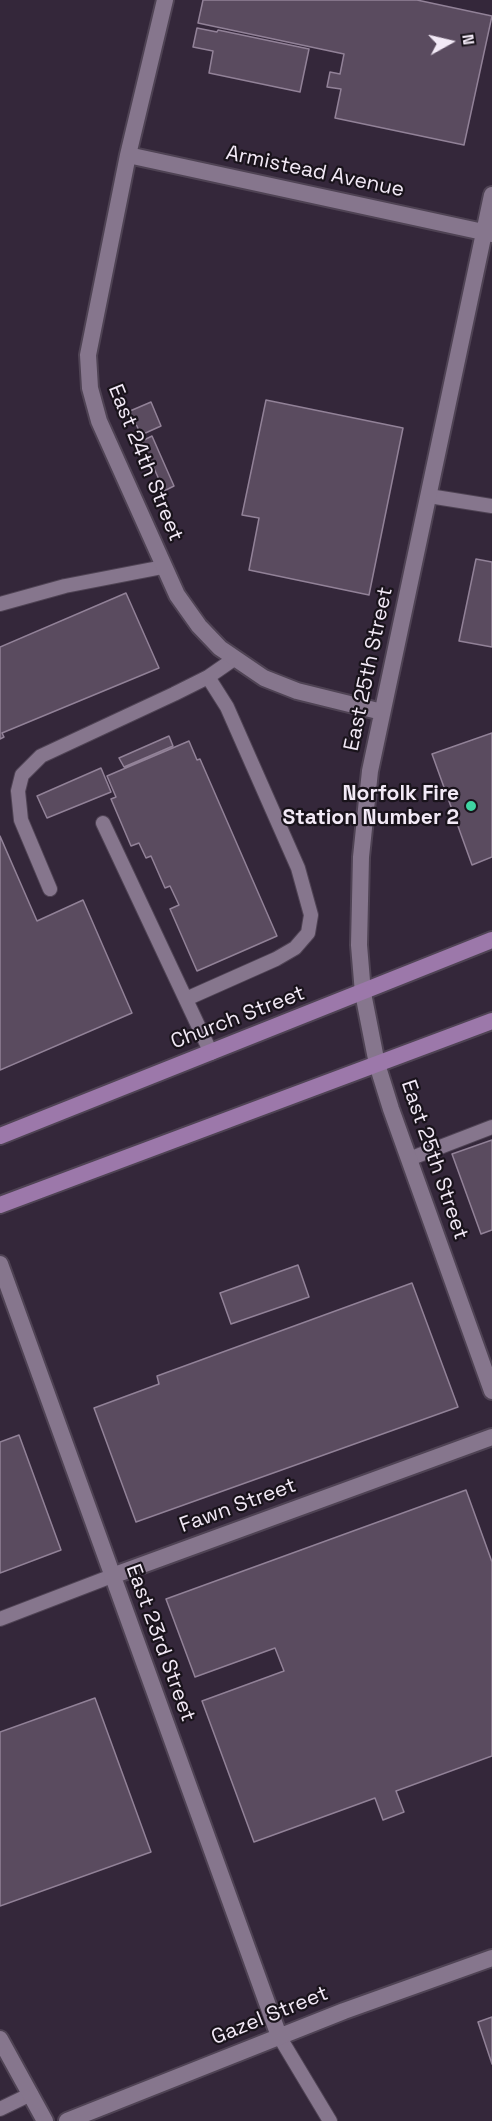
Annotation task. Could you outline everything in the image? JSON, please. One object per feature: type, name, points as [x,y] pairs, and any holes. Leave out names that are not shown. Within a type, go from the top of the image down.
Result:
[{"type":"main road","name":"Church Street","points":[[0,1136],[492,940]]},
{"type":"main road","points":[[0,1205],[492,1021]]},
{"type":"street","name":"East 24th Street","points":[[165,0],[128,155],[88,355],[90,388],[99,421],[163,567],[177,595],[199,626],[234,659],[264,678],[297,691],[382,712]]},
{"type":"street","name":"Armistead Avenue","points":[[128,155],[488,233]]},
{"type":"street","name":"East 25th Street","points":[[492,195],[488,233],[370,771],[361,857],[359,945],[363,993],[377,1064],[492,1391]]},
{"type":"street","name":"East 23rd Street","points":[[0,1264],[279,2036]]},
{"type":"street","name":"Fawn Street","points":[[112,1576],[492,1437]]},
{"type":"street","name":"Gazel Street","points":[[67,2121],[279,2036],[492,1958]]},
{"type":"street","points":[[0,2039],[45,2121]]},
{"type":"lane","points":[[429,496],[492,506]]},
{"type":"lane","points":[[0,603],[65,586],[163,567]]},
{"type":"lane","points":[[50,890],[21,820],[18,791],[22,775],[41,756],[208,677],[234,659]]},
{"type":"lane","points":[[186,999],[276,959],[295,948],[308,933],[311,915],[298,868],[227,707],[208,677]]},
{"type":"lane","points":[[103,823],[211,1053]]},
{"type":"lane","points":[[409,1159],[492,1127]]},
{"type":"lane","name":"Fawn Street","points":[[0,1619],[112,1576]]},
{"type":"lane","points":[[279,2036],[326,2120]]},
{"type":"lane","points":[[0,2109],[30,2094]]},
{"type":"building","points":[[203,0],[417,0],[492,16],[464,145],[335,118],[341,89],[327,87],[330,72],[340,74],[344,54],[198,23]]},
{"type":"building","points":[[197,28],[217,32],[218,30],[309,49],[300,92],[209,73],[213,51],[193,47]]},
{"type":"building","points":[[266,400],[403,428],[369,595],[249,570],[259,518],[242,515]]},
{"type":"building","points":[[151,402],[161,426],[141,435],[130,411]]},
{"type":"building","points":[[152,436],[174,486],[164,491],[142,441]]},
{"type":"building","points":[[476,559],[492,562],[492,647],[459,641]]},
{"type":"building","points":[[126,593],[159,668],[2,733],[4,737],[0,739],[0,647]]},
{"type":"building","name":"Norfolk Fire Station Number 2","points":[[492,733],[492,857],[472,865],[432,754]]},
{"type":"building","points":[[169,736],[173,746],[124,767],[119,758]]},
{"type":"building","points":[[189,741],[197,760],[200,759],[277,936],[197,971],[170,909],[179,905],[170,886],[165,888],[151,856],[146,858],[139,843],[131,846],[111,799],[116,797],[107,776]]},
{"type":"building","points":[[101,768],[111,792],[47,818],[37,796]]},
{"type":"building","points":[[0,836],[37,921],[83,900],[132,1013],[0,1070]]},
{"type":"building","points":[[492,1140],[492,1230],[481,1234],[452,1154]]},
{"type":"building","points":[[298,1265],[309,1297],[231,1324],[220,1293]]},
{"type":"building","points":[[412,1283],[458,1407],[136,1522],[94,1408],[159,1384],[157,1376]]},
{"type":"building","points":[[19,1435],[61,1550],[0,1573],[0,1442]]},
{"type":"building","points":[[466,1490],[492,1562],[492,1756],[396,1791],[404,1812],[383,1820],[375,1798],[254,1842],[202,1701],[284,1671],[275,1648],[195,1677],[166,1599]]},
{"type":"building","points":[[95,1698],[151,1852],[0,1906],[0,1732]]},
{"type":"building","points":[[492,2017],[492,2064],[478,2022]]},
{"type":"place","name":"Norfolk Fire Station Number 2","points":[[471,806]]}]
